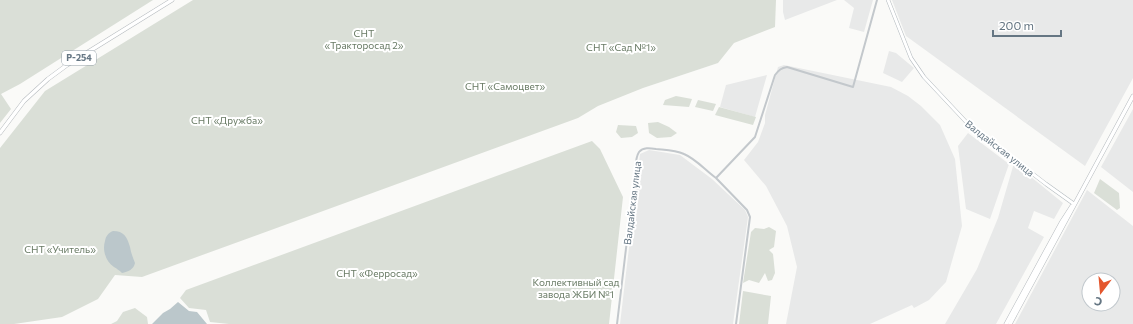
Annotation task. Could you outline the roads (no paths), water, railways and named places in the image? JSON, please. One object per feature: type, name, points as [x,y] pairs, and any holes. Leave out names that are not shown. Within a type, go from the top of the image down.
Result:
[{"type":"main road","name":"Р-254","points":[[0,133],[24,101],[48,79],[67,65],[172,0]]},
{"type":"main road","points":[[1010,324],[1133,96]]},
{"type":"main road","points":[[1006,324],[1058,228],[1069,209],[1074,204]]},
{"type":"street","points":[[716,178],[755,137],[778,70],[787,67],[853,86],[877,0]]},
{"type":"street","name":"Валдайская улица","points":[[888,0],[912,58],[924,77],[969,125],[1074,204]]},
{"type":"street","name":"Валдайская улица","points":[[617,324],[637,157],[640,152],[646,148],[682,153],[716,178],[747,210],[750,217],[736,324]]},
{"type":"park label","name":"СНТ «Тракторосад 2»","points":[[364,38]]},
{"type":"park label","name":"СНТ «Сад №1»","points":[[621,47]]},
{"type":"park label","name":"СНТ «Самоцвет»","points":[[505,86]]},
{"type":"park label","name":"СНТ «Дружба»","points":[[227,120]]},
{"type":"park label","name":"СНТ «Учитель»","points":[[60,249]]},
{"type":"park label","name":"СНТ «Ферросад»","points":[[377,273]]},
{"type":"park label","name":"Коллективный сад завода ЖБИ №1","points":[[576,288]]}]
